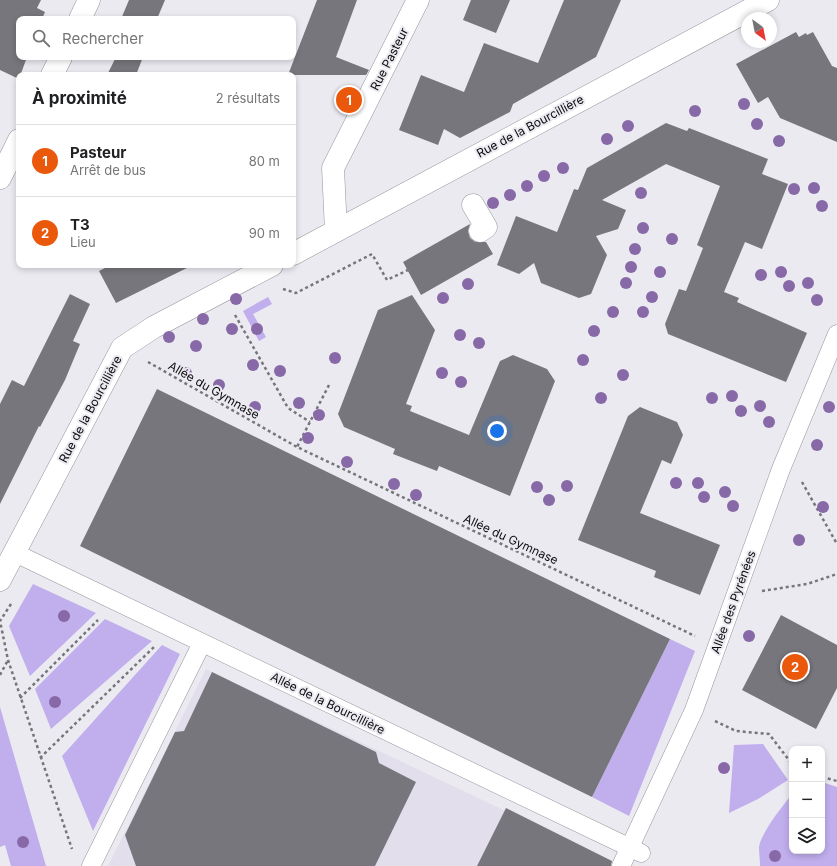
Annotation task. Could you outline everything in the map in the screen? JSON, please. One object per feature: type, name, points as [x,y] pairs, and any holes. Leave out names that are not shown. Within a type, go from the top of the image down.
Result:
[{"type":"street","points":[[81,16],[89,0]]},
{"type":"street","name":"Rue Pasteur","points":[[336,231],[333,168],[418,0]]},
{"type":"street","name":"Rue de la Bourcillière","points":[[296,252],[768,0]]},
{"type":"street","points":[[54,72],[60,60]]},
{"type":"street","points":[[0,178],[16,146]]},
{"type":"street","points":[[473,205],[486,227],[480,231]]},
{"type":"street","name":"Rue de la Bourcillière","points":[[0,580],[122,348],[154,327],[266,268]]},
{"type":"street","name":"Allée des Pyrénées","points":[[621,866],[636,851],[694,710],[787,455],[837,334]]},
{"type":"street","name":"Allée de la Bourcillière","points":[[15,553],[636,851]]},
{"type":"street","points":[[91,866],[202,643]]},
{"type":"path","points":[[278,287],[296,293],[372,254],[387,280],[408,270]]},
{"type":"path","points":[[232,308],[288,408],[310,422]]},
{"type":"path","name":"Allée du Gymnase","points":[[122,348],[297,447],[717,647]]},
{"type":"path","points":[[297,447],[329,385]]},
{"type":"path","points":[[787,455],[837,544]]},
{"type":"path","points":[[736,595],[807,584],[837,574]]},
{"type":"path","points":[[12,602],[0,621],[8,660],[73,852]]},
{"type":"path","points":[[20,698],[116,602]]},
{"type":"path","points":[[40,758],[173,629]]},
{"type":"path","points":[[0,676],[8,660]]},
{"type":"path","points":[[694,710],[736,731],[769,734],[789,760]]},
{"type":"path","points":[[825,777],[837,782]]},
{"type":"shaded area","points":[[268,297],[272,304],[253,314],[266,337],[259,341],[243,311]]},
{"type":"shaded area","points":[[33,584],[96,613],[30,676],[9,626]]},
{"type":"shaded area","points":[[105,619],[152,641],[51,729],[35,689]]},
{"type":"shaded area","points":[[670,639],[695,651],[629,816],[592,797]]},
{"type":"shaded area","points":[[162,645],[180,654],[93,831],[62,756]]},
{"type":"shaded area","points":[[206,669],[590,851],[583,866],[108,866]]},
{"type":"shaded area","points":[[0,707],[46,866],[11,866],[5,845],[0,847]]},
{"type":"shaded area","points":[[763,744],[788,780],[758,799],[729,813],[734,745]]},
{"type":"shaded area","points":[[825,783],[837,787],[837,866],[760,866],[759,847],[764,834],[789,798],[789,854],[825,854]]},
{"type":"building","points":[[0,0],[41,0],[37,8],[45,12],[43,16],[16,16],[16,60],[26,60],[22,72],[16,72],[16,78],[0,70]]},
{"type":"building","points":[[129,0],[165,0],[158,16],[122,16]]},
{"type":"building","points":[[317,0],[357,0],[336,57],[369,70],[366,75],[296,75],[296,72],[289,72],[294,60],[296,60],[296,54]]},
{"type":"building","points":[[471,0],[510,0],[496,33],[463,20]]},
{"type":"building","points":[[564,0],[621,0],[596,57],[513,104],[510,112],[460,138],[444,129],[438,145],[399,130],[421,75],[464,92],[484,43],[538,63]]},
{"type":"building","points":[[796,32],[799,37],[806,33],[807,35],[813,32],[832,66],[837,68],[837,142],[780,118],[768,97],[758,103],[736,64],[766,48],[777,48],[777,42]]},
{"type":"building","points":[[114,60],[142,60],[137,72],[108,72]]},
{"type":"building","points":[[666,123],[687,131],[689,128],[768,159],[762,174],[788,184],[762,249],[745,242],[724,292],[739,298],[737,302],[807,333],[786,382],[668,334],[665,324],[679,289],[686,291],[703,248],[697,245],[720,186],[666,164],[602,200],[626,210],[618,229],[596,236],[607,255],[591,294],[579,298],[541,283],[534,263],[519,274],[497,265],[516,216],[557,232],[574,189],[578,190],[587,168]]},
{"type":"building","points":[[470,224],[468,231],[470,238],[475,242],[486,242],[493,254],[421,295],[403,262]]},
{"type":"building","points":[[105,268],[187,268],[116,303],[99,271]]},
{"type":"building","points":[[70,294],[90,304],[73,341],[80,344],[65,380],[40,427],[39,426],[0,504],[0,404],[12,380],[24,386]]},
{"type":"building","points":[[412,295],[435,330],[406,404],[412,406],[410,411],[469,435],[500,361],[513,355],[547,369],[555,381],[510,496],[439,466],[437,471],[393,454],[395,449],[344,427],[338,414],[378,310]]},
{"type":"building","points":[[157,389],[670,639],[592,797],[80,546]]},
{"type":"building","points":[[640,407],[677,422],[683,435],[671,464],[662,460],[640,513],[720,545],[700,595],[654,577],[656,571],[578,540],[628,416]]},
{"type":"building","points":[[781,615],[837,645],[837,688],[816,729],[742,690]]},
{"type":"building","points":[[212,672],[376,752],[379,763],[416,782],[375,866],[136,866],[125,835],[175,732],[184,731]]},
{"type":"building","points":[[506,808],[612,861],[611,866],[477,866]]},
{"type":"place","name":"Pasteur","points":[[349,100]]},
{"type":"place","name":"T3","points":[[795,667]]}]
